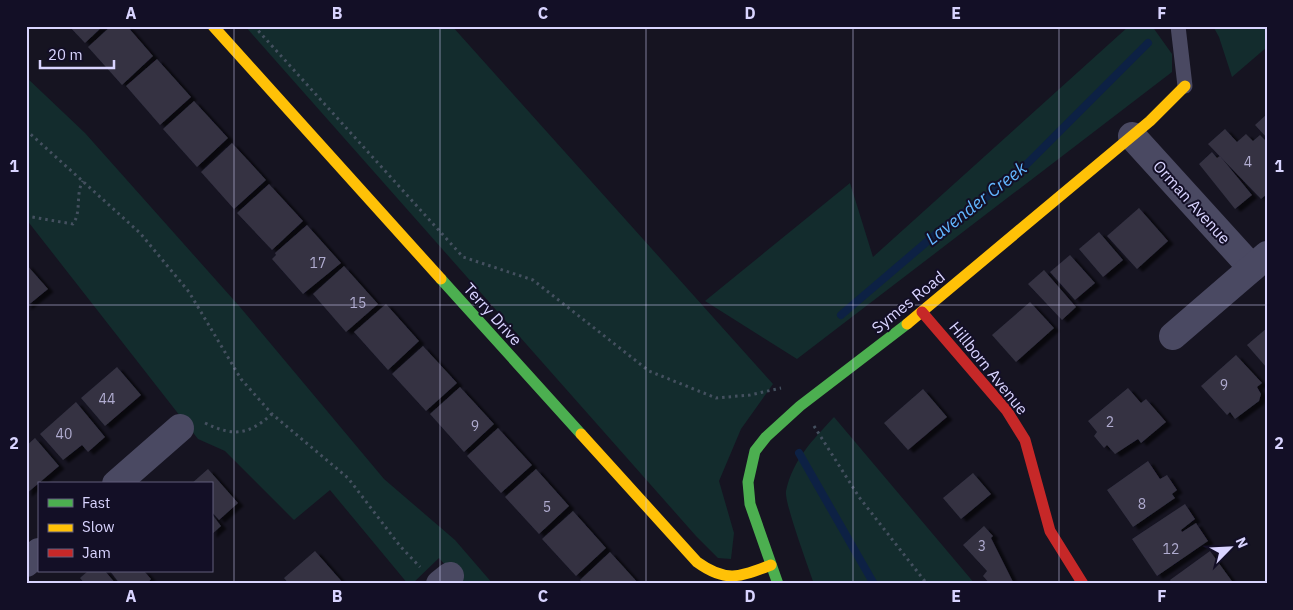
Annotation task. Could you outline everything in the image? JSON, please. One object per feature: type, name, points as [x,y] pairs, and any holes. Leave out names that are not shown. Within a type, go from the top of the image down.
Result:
[{"type":"street","name":"Terry Drive","points":[[213,26],[696,562],[712,574],[729,578],[771,565]]},
{"type":"street","name":"Symes Road","points":[[778,584],[750,504],[748,482],[755,451],[766,437],[800,406],[922,312],[1132,136],[1185,86]]},
{"type":"street","name":"Orman Avenue","points":[[1132,136],[1260,261]]},
{"type":"street","points":[[1173,336],[1260,261]]},
{"type":"street","name":"Hillborn Avenue","points":[[922,312],[1007,411],[1025,440],[1050,531],[1083,584]]},
{"type":"street","points":[[119,482],[191,425]]},
{"type":"street","points":[[26,562],[38,553]]},
{"type":"lane","points":[[1178,26],[1185,86]]},
{"type":"path","points":[[254,26],[463,257],[534,280],[649,371],[716,398],[750,395],[781,388],[785,391]]},
{"type":"path","points":[[26,130],[140,233],[189,292],[241,379],[272,414],[348,478],[400,546],[439,578]]},
{"type":"path","points":[[26,216],[73,224],[76,218],[79,188],[84,181]]},
{"type":"path","points":[[191,425],[234,433],[246,432],[258,427],[272,414]]},
{"type":"path","points":[[810,419],[859,497],[927,584]]},
{"type":"green space","points":[[245,26],[452,26],[773,384],[741,429],[719,481],[734,533],[731,559],[718,558],[696,536]]},
{"type":"green space","points":[[1129,26],[1152,26],[1172,54],[1172,72],[797,359],[705,301],[850,183],[873,257]]},
{"type":"green space","points":[[1213,26],[1267,26],[1267,47],[1232,77],[1219,37]]},
{"type":"green space","points":[[26,77],[85,133],[240,307],[384,479],[455,540],[493,584],[462,584],[439,558],[412,584],[408,584],[330,490],[294,520],[225,451],[198,439],[26,219]]},
{"type":"green space","points":[[834,417],[975,584],[814,584],[786,498],[786,491],[793,469],[811,442]]},
{"type":"building","points":[[69,26],[103,26],[85,43]]},
{"type":"building","points":[[111,26],[127,26],[153,56],[122,85],[88,47]]},
{"type":"building","points":[[157,59],[191,97],[160,125],[126,86]]},
{"type":"building","points":[[194,101],[228,138],[197,167],[163,129]]},
{"type":"building","points":[[1267,114],[1267,138],[1255,125]]},
{"type":"building","points":[[1225,129],[1237,142],[1246,134],[1253,141],[1260,135],[1267,142],[1267,194],[1261,199],[1208,144]]},
{"type":"building","points":[[232,143],[266,180],[234,209],[201,172]]},
{"type":"building","points":[[1212,152],[1217,158],[1220,156],[1252,195],[1235,209],[1199,164]]},
{"type":"building","points":[[269,184],[303,221],[272,250],[237,213]]},
{"type":"building","points":[[1139,208],[1168,241],[1137,269],[1107,236]]},
{"type":"building","points":[[307,225],[341,263],[303,294],[272,259],[276,255],[275,253]]},
{"type":"building","points":[[1099,232],[1123,260],[1103,277],[1079,249]]},
{"type":"building","points":[[1070,255],[1095,283],[1075,300],[1050,272]]},
{"type":"building","points":[[26,264],[48,289],[26,307]]},
{"type":"building","points":[[344,266],[378,304],[346,332],[313,294]]},
{"type":"building","points":[[1044,270],[1076,307],[1062,320],[1028,284]]},
{"type":"building","points":[[1030,302],[1054,328],[1016,362],[992,335]]},
{"type":"building","points":[[386,304],[419,341],[388,370],[354,332]]},
{"type":"building","points":[[1267,328],[1267,368],[1247,345]]},
{"type":"building","points":[[423,346],[457,383],[426,411],[392,374]]},
{"type":"building","points":[[1236,355],[1262,383],[1257,387],[1261,394],[1259,401],[1235,419],[1230,412],[1227,415],[1201,386]]},
{"type":"building","points":[[117,367],[141,395],[105,426],[81,398]]},
{"type":"building","points":[[460,387],[494,424],[464,452],[430,414]]},
{"type":"building","points":[[1128,388],[1141,403],[1146,399],[1166,422],[1141,443],[1138,439],[1115,454],[1107,445],[1104,448],[1094,436],[1097,432],[1088,421]]},
{"type":"building","points":[[923,389],[947,417],[908,450],[884,423]]},
{"type":"building","points":[[76,402],[105,437],[88,452],[82,445],[63,460],[40,434]]},
{"type":"building","points":[[498,428],[532,465],[501,493],[467,456]]},
{"type":"building","points":[[35,438],[59,466],[26,494],[26,446]]},
{"type":"building","points":[[1148,461],[1160,479],[1167,475],[1177,490],[1172,494],[1175,498],[1133,527],[1107,490]]},
{"type":"building","points":[[208,469],[238,503],[219,520],[212,512],[212,482],[193,482]]},
{"type":"building","points":[[536,469],[569,506],[539,534],[505,497]]},
{"type":"building","points":[[973,473],[991,494],[961,519],[943,498]]},
{"type":"building","points":[[1185,504],[1195,519],[1181,530],[1182,532],[1196,523],[1208,541],[1157,576],[1132,539]]},
{"type":"building","points":[[573,511],[606,548],[576,576],[542,539]]},
{"type":"building","points":[[212,514],[221,526],[212,534]]},
{"type":"building","points":[[984,526],[993,536],[991,538],[1014,584],[990,584],[983,576],[987,571],[963,545]]},
{"type":"building","points":[[315,551],[344,584],[289,584],[284,578]]},
{"type":"building","points":[[1210,551],[1234,584],[1172,584],[1170,580]]},
{"type":"building","points":[[610,552],[639,584],[584,584],[580,580]]},
{"type":"building","points":[[87,572],[106,572],[116,584],[85,584],[80,578]]},
{"type":"building","points":[[111,572],[145,572],[151,579],[147,584],[120,584]]},
{"type":"waterway","name":"Lavender Creek","points":[[841,315],[943,228],[1014,177],[1148,43]]},
{"type":"waterway","name":"Lavender Creek","points":[[799,453],[874,584]]},
{"type":"traffic: fast","points":[[441,279],[581,434]]},
{"type":"traffic: fast","points":[[778,584],[750,504],[748,482],[755,451],[766,437],[800,406],[907,324]]},
{"type":"traffic: slow","points":[[213,26],[441,279]]},
{"type":"traffic: slow","points":[[907,324],[1150,121],[1185,86]]},
{"type":"traffic: slow","points":[[581,434],[697,562],[707,569],[716,573],[733,576],[750,573],[771,565]]},
{"type":"traffic: jam","points":[[922,312],[1007,411],[1025,440],[1050,531],[1083,584]]}]
